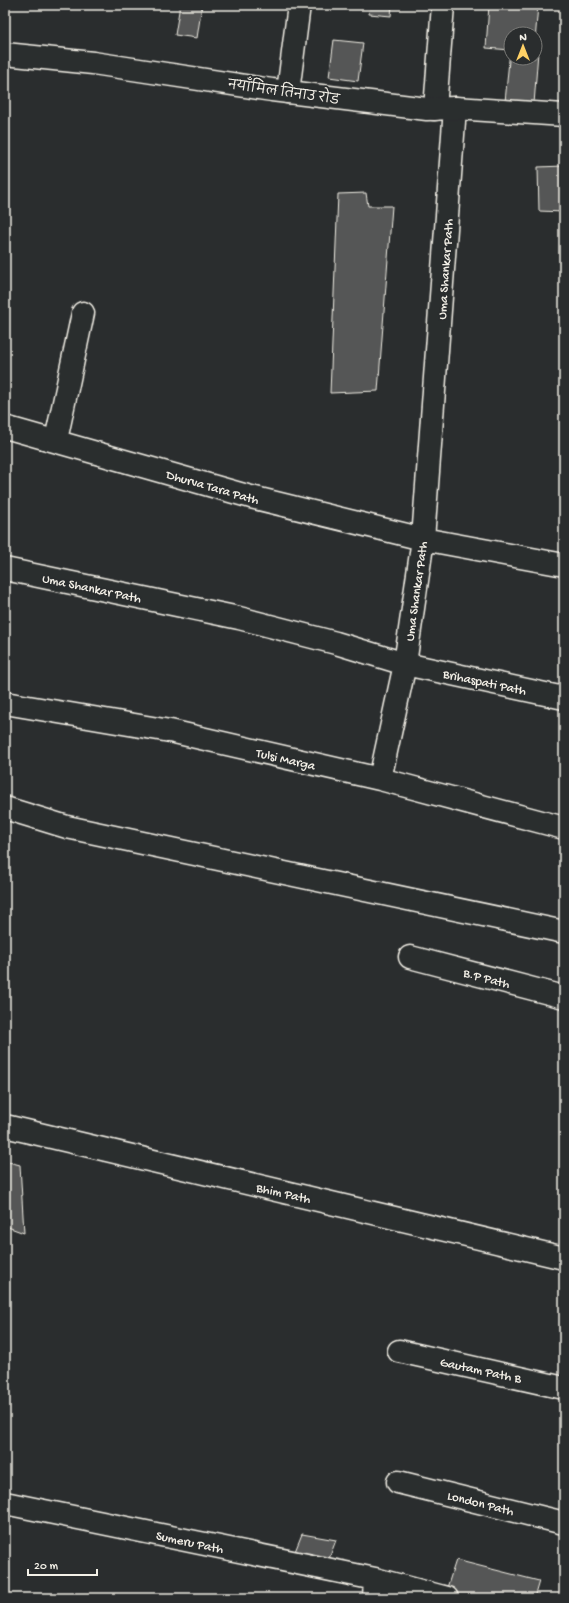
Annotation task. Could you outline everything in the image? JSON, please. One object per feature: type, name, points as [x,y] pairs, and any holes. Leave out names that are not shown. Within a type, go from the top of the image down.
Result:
[{"type":"street","points":[[288,92],[299,5]]},
{"type":"street","name":"Uma Shankar Path","points":[[5,569],[239,618],[336,643],[405,664],[422,539],[445,109],[442,5]]},
{"type":"street","name":"नयाँमिल तिनाउ रोड","points":[[5,54],[93,63],[288,92],[445,109],[564,115]]},
{"type":"street","points":[[56,440],[83,313]]},
{"type":"street","name":"Dhurva Tara Path","points":[[5,427],[56,440],[250,497],[422,539],[564,565]]},
{"type":"street","points":[[380,779],[405,664]]},
{"type":"street","name":"Brihaspati Path","points":[[405,664],[564,698]]},
{"type":"street","name":"Tulsi Marga","points":[[5,703],[170,731],[380,779],[564,828]]},
{"type":"street","points":[[5,808],[67,827],[564,932]]},
{"type":"street","name":"B.P Path","points":[[410,957],[564,997]]},
{"type":"street","name":"Bhim Path","points":[[5,1126],[564,1258]]},
{"type":"street","name":"Gautam Path B","points":[[398,1351],[564,1388]]},
{"type":"street","name":"London Path","points":[[398,1482],[564,1523]]},
{"type":"street","name":"Sumeru Path","points":[[5,1503],[374,1589],[447,1598]]},
{"type":"building","points":[[180,5],[202,5],[197,38],[175,35]]},
{"type":"building","points":[[370,5],[392,5],[391,16],[369,14]]},
{"type":"building","points":[[489,5],[538,5],[536,26],[503,26],[503,49],[486,48]]},
{"type":"building","points":[[334,40],[363,43],[358,81],[329,77]]},
{"type":"building","points":[[508,66],[537,66],[534,104],[505,102]]},
{"type":"building","points":[[564,166],[564,212],[539,211],[538,167]]},
{"type":"building","points":[[366,193],[368,206],[392,206],[378,391],[330,393],[338,194]]},
{"type":"building","points":[[5,1161],[20,1165],[24,1233],[5,1226]]},
{"type":"building","points":[[302,1534],[336,1540],[326,1567],[292,1559]]},
{"type":"building","points":[[456,1560],[539,1581],[534,1598],[459,1598],[445,1594]]}]
